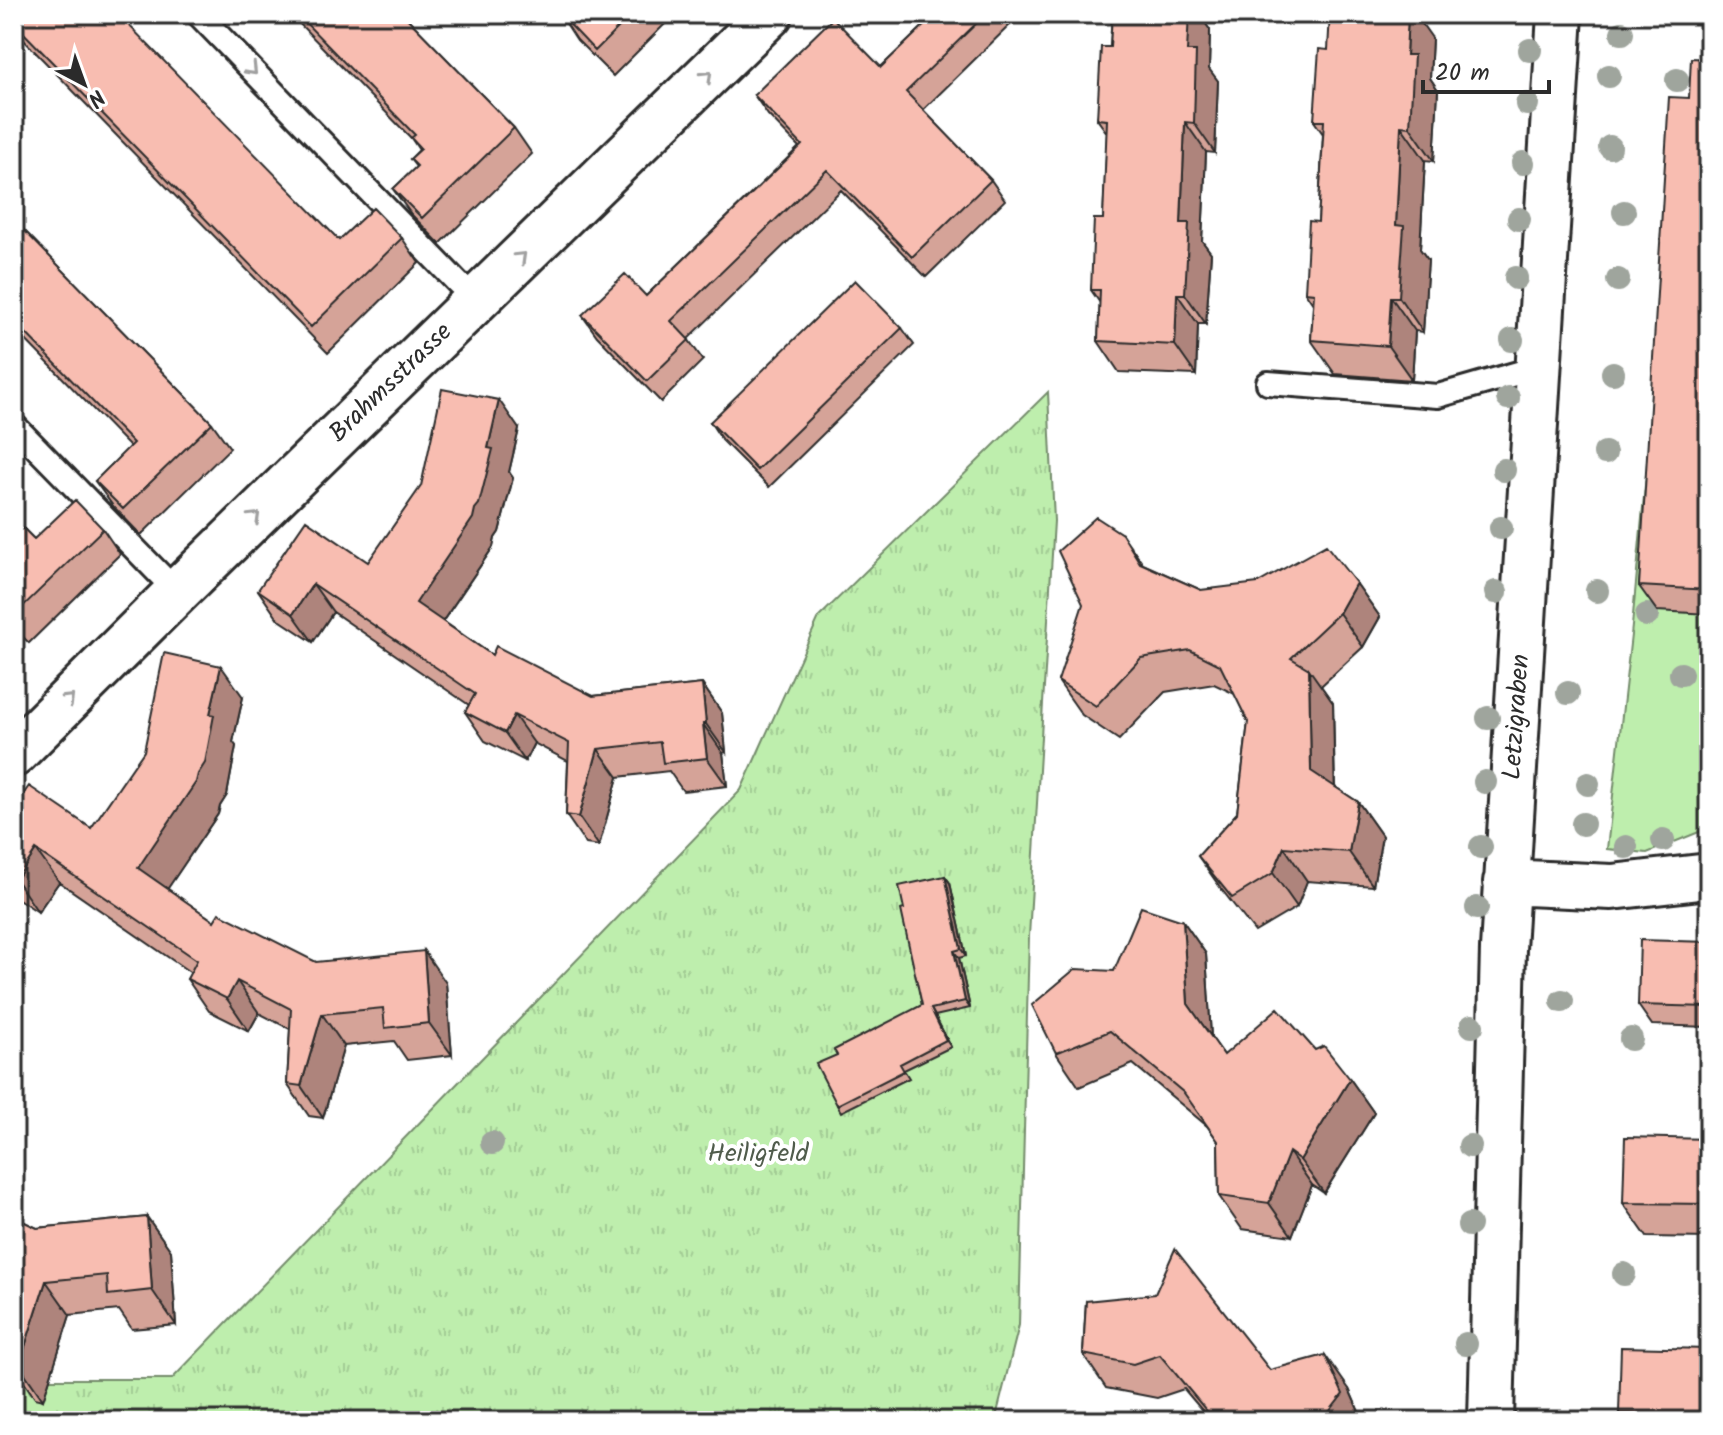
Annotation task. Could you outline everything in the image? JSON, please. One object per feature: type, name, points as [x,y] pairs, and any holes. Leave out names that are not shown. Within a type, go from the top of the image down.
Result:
[{"type":"street","name":"Brahmsstrasse","points":[[14,754],[770,14]]},
{"type":"street","name":"Letzigraben","points":[[1491,1421],[1506,882],[1560,14]]},
{"type":"street","points":[[1506,882],[1612,887],[1709,876]]},
{"type":"lane","points":[[198,14],[459,284],[480,296]]},
{"type":"lane","points":[[1268,383],[1438,396],[1539,367]]},
{"type":"lane","points":[[14,425],[177,592]]},
{"type":"green space","points":[[1709,67],[1709,828],[1647,853],[1607,849],[1632,626],[1679,118]]},
{"type":"green space","name":"Heiligfeld","points":[[1048,392],[1054,521],[1029,936],[1019,1325],[995,1421],[14,1421],[14,1379],[172,1379],[741,790],[819,617]]},
{"type":"building","points":[[14,14],[118,14],[339,240],[373,208],[402,238],[311,327],[14,23]]},
{"type":"building","points":[[297,14],[403,14],[514,128],[422,218],[393,189],[417,166],[410,159],[421,149],[411,138],[415,135]]},
{"type":"building","points":[[560,14],[632,14],[595,51]]},
{"type":"building","points":[[936,14],[986,14],[906,92],[991,180],[912,257],[827,170],[671,321],[689,340],[647,381],[582,315],[625,274],[646,296],[802,145],[754,95],[833,18],[881,67]]},
{"type":"building","points":[[1112,14],[1189,14],[1187,51],[1196,51],[1194,123],[1185,122],[1181,223],[1189,223],[1185,294],[1177,294],[1175,345],[1098,341],[1100,290],[1091,290],[1094,219],[1103,219],[1107,120],[1097,119],[1101,47],[1110,47]]},
{"type":"building","points":[[1330,14],[1408,14],[1406,55],[1414,55],[1410,127],[1401,126],[1396,225],[1404,226],[1399,297],[1391,297],[1388,346],[1311,340],[1314,293],[1305,292],[1309,221],[1318,222],[1324,121],[1314,121],[1319,49],[1328,50]]},
{"type":"building","points":[[1691,58],[1709,59],[1709,590],[1639,586],[1669,97],[1689,98]]},
{"type":"building","points":[[14,220],[212,423],[123,509],[95,481],[133,443],[14,321]]},
{"type":"building","points":[[855,280],[902,328],[757,470],[710,422]]},
{"type":"building","points":[[442,389],[499,400],[488,448],[493,449],[479,504],[473,518],[416,603],[492,655],[496,646],[593,696],[702,684],[707,758],[663,763],[660,742],[598,749],[579,817],[566,815],[569,743],[514,715],[505,733],[465,712],[475,694],[313,584],[293,614],[258,590],[306,520],[368,562],[421,486]]},
{"type":"building","points":[[75,500],[103,529],[14,615],[14,519],[34,539]]},
{"type":"building","points":[[1096,517],[1122,534],[1140,563],[1201,590],[1258,583],[1326,545],[1356,583],[1339,613],[1291,658],[1309,669],[1311,771],[1358,802],[1349,852],[1284,847],[1273,873],[1232,898],[1198,856],[1237,813],[1248,722],[1220,665],[1190,650],[1141,658],[1096,706],[1058,681],[1083,604],[1058,551]]},
{"type":"building","points":[[164,653],[221,666],[210,714],[214,715],[205,763],[196,782],[138,868],[214,921],[219,913],[316,962],[424,951],[429,1023],[385,1028],[383,1008],[322,1014],[301,1086],[287,1084],[291,1009],[237,981],[227,999],[187,979],[197,960],[36,850],[14,879],[14,807],[29,786],[91,828],[144,751]]},
{"type":"building","points":[[945,876],[961,949],[954,951],[965,1001],[931,1009],[946,1040],[900,1064],[904,1071],[837,1105],[816,1064],[837,1055],[834,1050],[922,1005],[901,910],[904,909],[899,886]]},
{"type":"building","points":[[1141,907],[1183,921],[1188,1004],[1224,1055],[1278,1008],[1315,1050],[1324,1046],[1350,1079],[1300,1160],[1289,1152],[1269,1203],[1219,1196],[1218,1141],[1184,1093],[1110,1031],[1056,1053],[1032,1005],[1075,969],[1114,971]]},
{"type":"building","points":[[1640,940],[1709,942],[1709,1007],[1638,1005]]},
{"type":"building","points":[[1625,1137],[1709,1139],[1709,1204],[1623,1203]]},
{"type":"building","points":[[14,1217],[37,1228],[147,1217],[152,1290],[108,1295],[107,1275],[46,1281],[19,1365],[14,1365]]},
{"type":"building","points":[[1175,1249],[1270,1370],[1325,1355],[1343,1394],[1322,1421],[1215,1421],[1160,1355],[1133,1364],[1083,1354],[1086,1301],[1155,1294]]},
{"type":"building","points":[[1621,1347],[1709,1349],[1709,1415],[1619,1413]]}]
